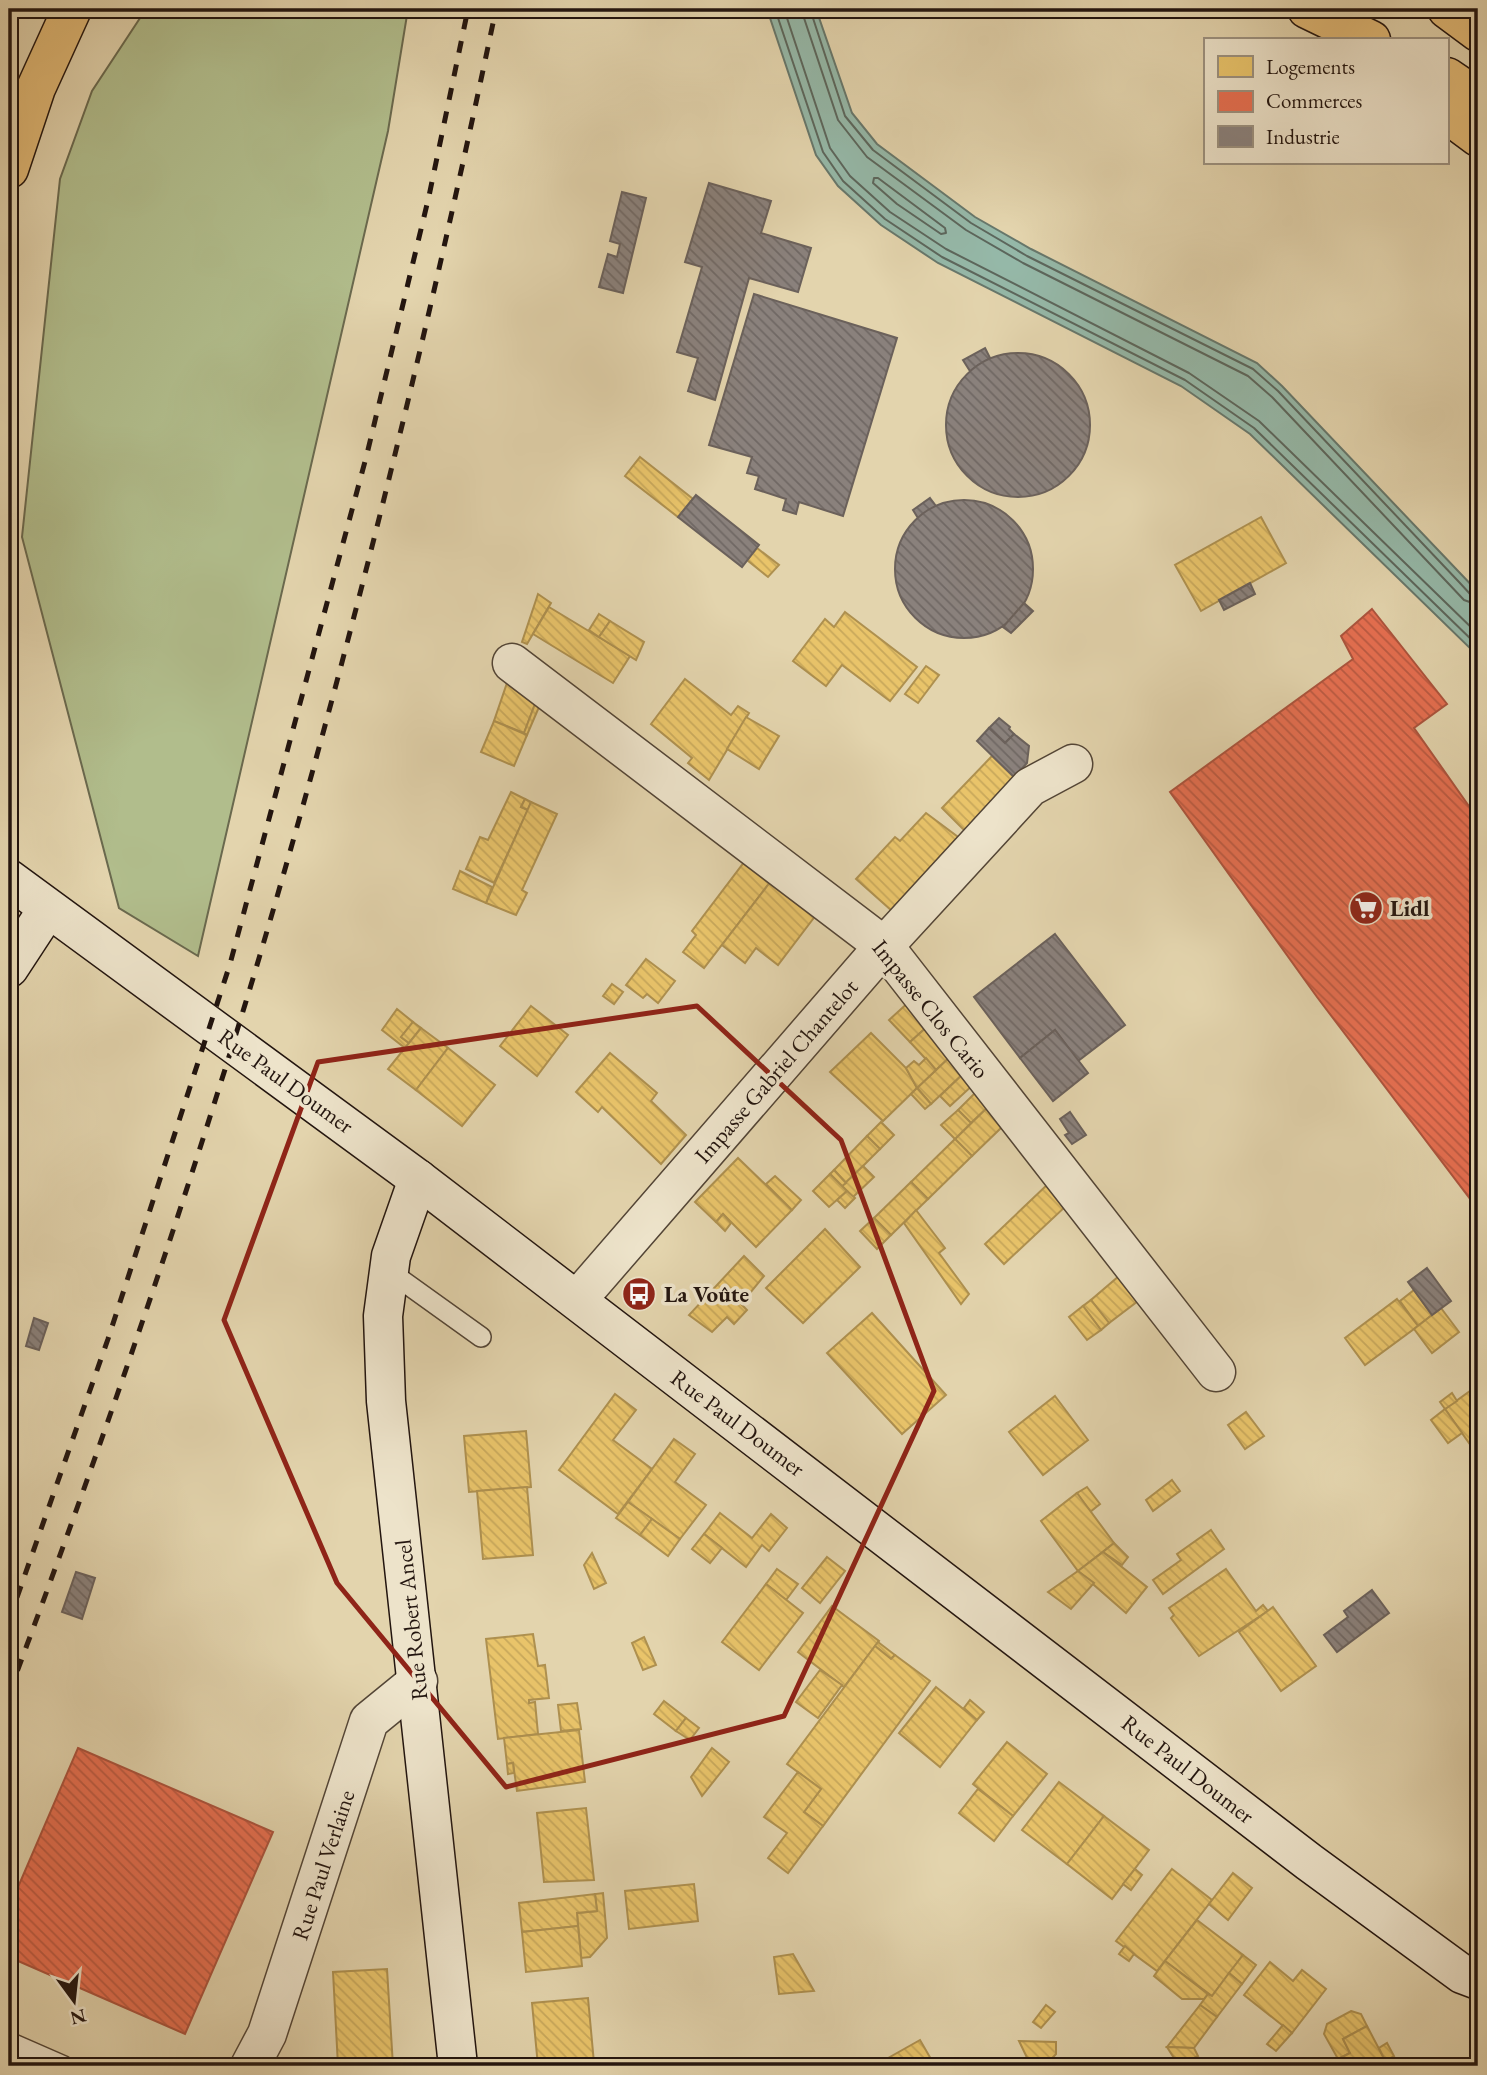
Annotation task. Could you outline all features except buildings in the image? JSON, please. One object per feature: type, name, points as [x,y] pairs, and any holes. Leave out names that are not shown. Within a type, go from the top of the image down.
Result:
[{"type":"highway","points":[[9,169],[36,88],[72,9]]},
{"type":"highway","points":[[1306,9],[1343,38]]},
{"type":"highway","points":[[1306,9],[1367,38]]},
{"type":"highway","points":[[1447,9],[1478,32]]},
{"type":"highway","points":[[1448,79],[1478,97]]},
{"type":"highway","points":[[1448,115],[1478,137]]},
{"type":"street","name":"Impasse Clos Cario","points":[[512,663],[884,946],[1216,1372]]},
{"type":"street","name":"Impasse Gabriel Chantelot","points":[[577,1300],[884,946],[1030,788],[1073,764]]},
{"type":"street","name":"Rue Paul Doumer","points":[[9,879],[418,1179],[1309,1862],[1473,1983]]},
{"type":"street","points":[[9,968],[47,909]]},
{"type":"street","name":"Rue Robert Ancel","points":[[418,1179],[390,1256],[383,1316],[386,1401],[458,2066]]},
{"type":"street","name":"Rue Paul Verlaine","points":[[250,2066],[267,2034],[369,1721],[418,1681]]},
{"type":"lane","points":[[389,1271],[481,1337]]},
{"type":"lane","points":[[9,2042],[64,2066]]},
{"type":"highlighted area","points":[[697,1006],[841,1140],[934,1391],[784,1716],[506,1787],[337,1583],[224,1320],[318,1062]]},
{"type":"green space","points":[[146,9],[408,9],[388,131],[198,956],[119,908],[22,537],[60,179],[92,91]]},
{"type":"water","points":[[767,9],[816,9],[852,113],[877,144],[975,217],[1031,249],[1257,363],[1478,592],[1478,656],[1250,434],[1181,386],[938,263],[881,225],[838,186],[816,155]]},
{"type":"railway","points":[[9,1620],[108,1339],[230,964],[367,454],[429,196],[468,9]]},
{"type":"railway","points":[[9,1693],[75,1515],[168,1246],[226,1066],[289,855],[354,615],[415,373],[496,9]]},
{"type":"place","name":"Lidl","points":[[1366,908]]},
{"type":"place","name":"La Voûte","points":[[639,1294]]}]
